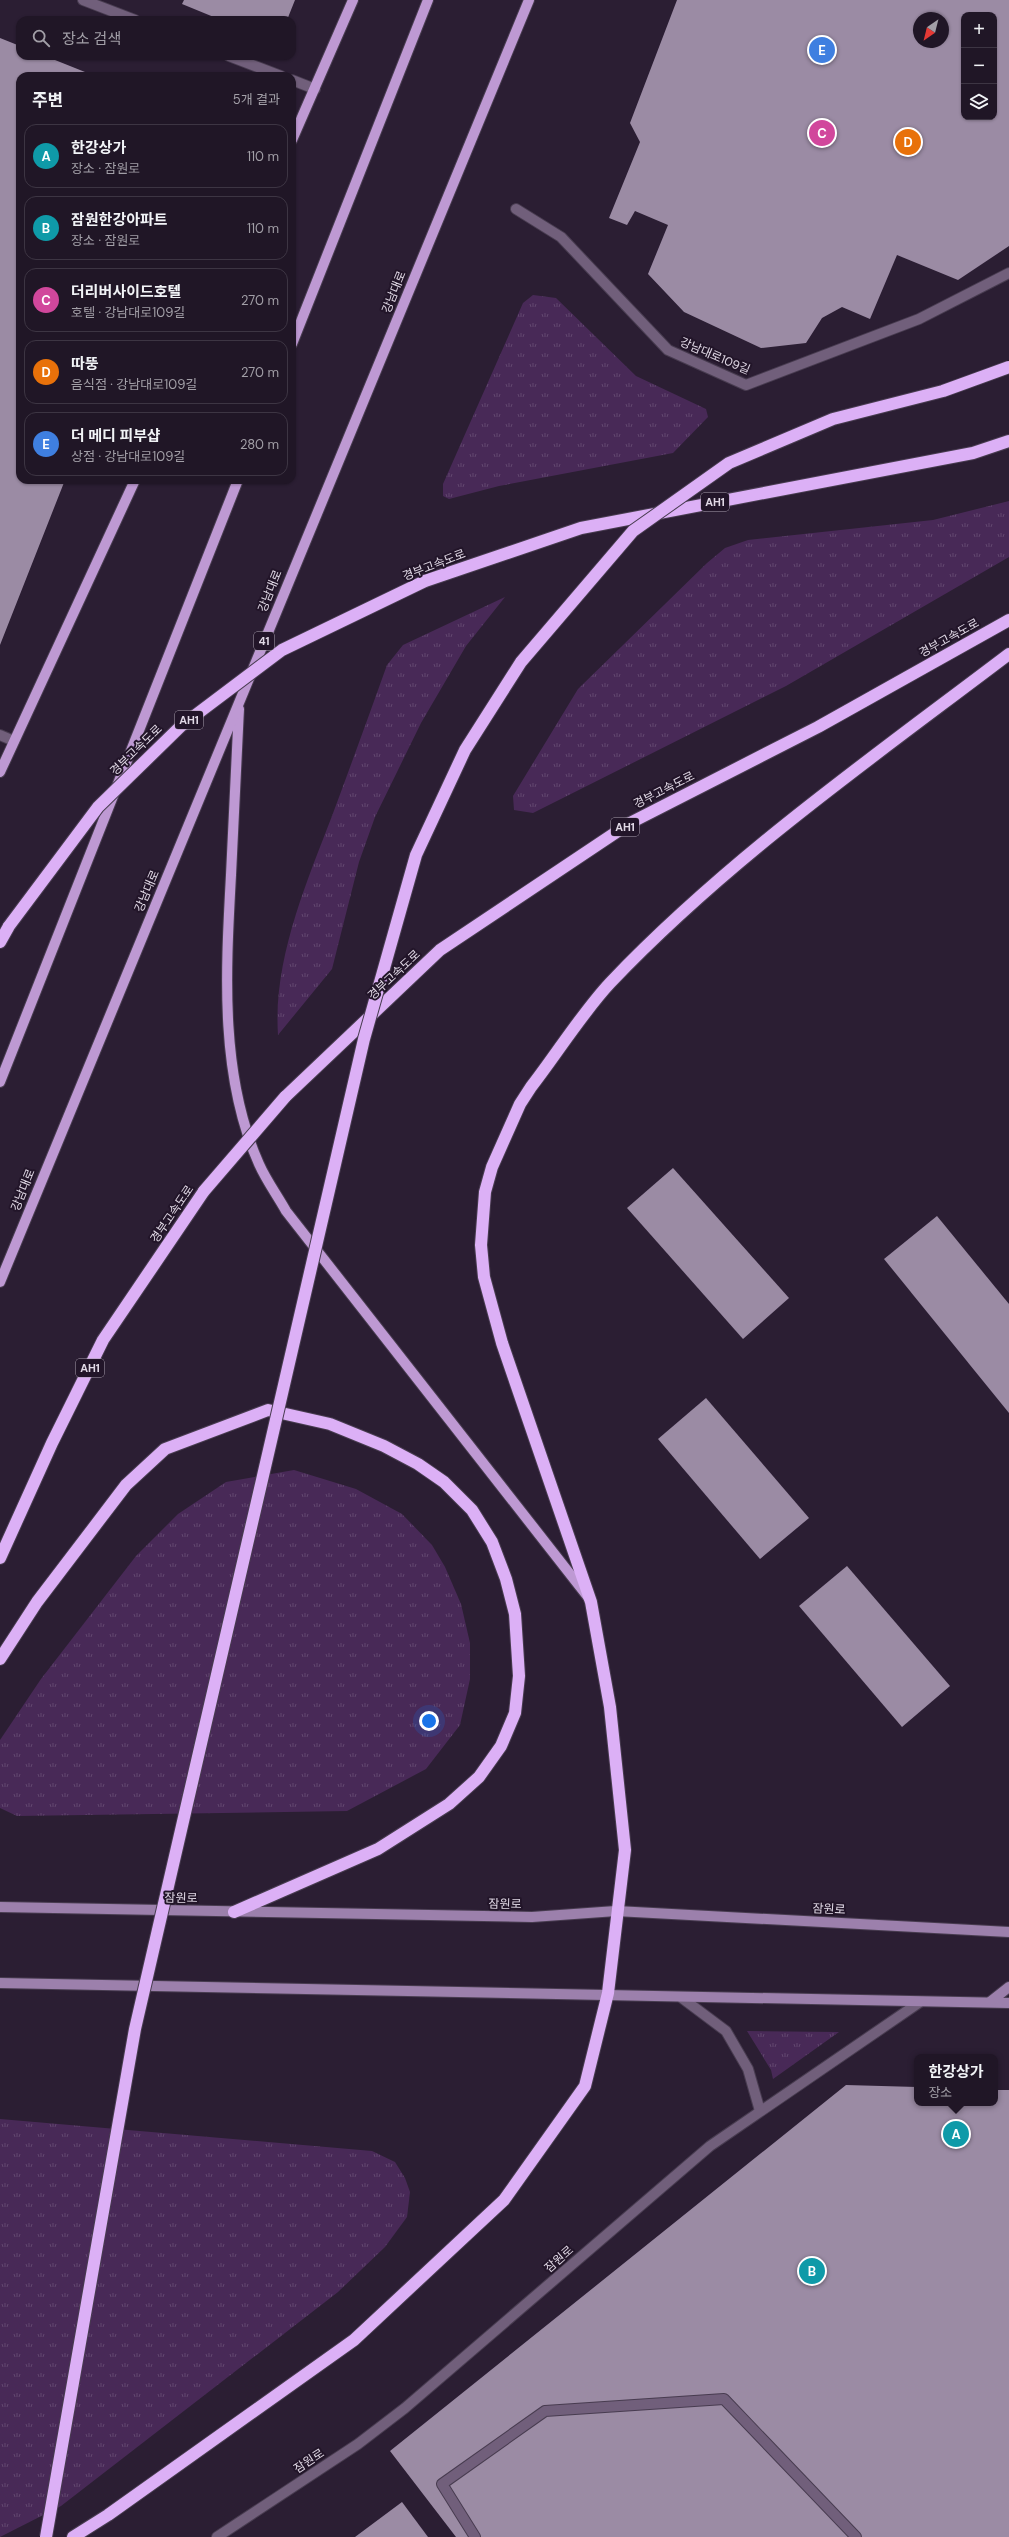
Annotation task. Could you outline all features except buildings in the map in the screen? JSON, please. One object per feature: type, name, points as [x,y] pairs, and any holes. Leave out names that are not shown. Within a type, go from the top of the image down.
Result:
[{"type":"highway","points":[[46,2537],[135,2029],[364,1039],[416,855],[465,750],[522,662],[633,531],[729,463],[833,419],[943,391],[1009,367]]},
{"type":"highway","name":"경부고속도로","points":[[0,942],[9,926],[98,807],[181,726],[282,650],[425,581],[581,528],[973,453],[1009,441]]},
{"type":"highway","name":"경부고속도로","points":[[0,1558],[52,1443],[104,1340],[204,1191],[285,1097],[440,950],[630,823],[818,727],[1009,620]]},
{"type":"highway","points":[[73,2537],[108,2515],[354,2340],[504,2200],[585,2086],[608,1993],[616,1911],[625,1850],[610,1707],[591,1602],[502,1344],[484,1277],[481,1245],[485,1192],[492,1167],[512,1121],[531,1087],[609,985],[690,903],[779,831],[1009,654]]},
{"type":"highway","points":[[0,1659],[37,1602],[126,1485],[165,1449],[268,1410],[330,1424],[384,1446],[418,1464],[444,1482],[472,1510],[492,1542],[506,1578],[515,1614],[519,1676],[515,1713],[501,1746],[479,1777],[449,1804],[378,1849],[234,1912]]},
{"type":"main road","points":[[296,131],[352,0]]},
{"type":"main road","points":[[296,334],[428,0]]},
{"type":"main road","name":"강남대로","points":[[0,1282],[529,0]]},
{"type":"main road","points":[[0,772],[132,484]]},
{"type":"main road","points":[[0,1082],[236,484]]},
{"type":"main road","points":[[239,701],[227,942],[228,995],[234,1069],[243,1116],[259,1164],[286,1211],[591,1602]]},
{"type":"main road","name":"잠원로","points":[[0,1907],[532,1917],[616,1911],[1009,1932]]},
{"type":"main road","points":[[0,1983],[608,1993],[682,1998],[1009,2003]]},
{"type":"main road","points":[[990,2002],[1009,1987]]},
{"type":"street","points":[[83,0],[125,16]]},
{"type":"street","points":[[239,60],[270,72]]},
{"type":"street","points":[[296,82],[315,89]]},
{"type":"street","name":"강남대로109길","points":[[516,209],[562,237],[668,350],[746,386],[920,319],[1009,273]]},
{"type":"street","points":[[0,735],[14,741]]},
{"type":"street","points":[[682,1998],[726,2031],[748,2069],[760,2111]]},
{"type":"street","name":"잠원로","points":[[217,2537],[358,2444],[405,2408],[710,2146],[920,2002]]},
{"type":"street","points":[[475,2537],[442,2484],[545,2411],[724,2399],[856,2537]]},
{"type":"green space","points":[[533,295],[556,298],[636,376],[706,409],[708,417],[673,453],[499,486],[449,499],[443,496],[443,484],[523,303]]},
{"type":"green space","points":[[1009,501],[1009,557],[786,686],[533,813],[514,810],[513,796],[578,689],[707,563],[725,548],[748,540],[933,520]]},
{"type":"green space","points":[[505,597],[466,646],[421,723],[375,817],[359,862],[332,969],[278,1035],[278,1007],[281,979],[293,923],[387,665],[403,645]]},
{"type":"green space","points":[[294,1470],[356,1489],[402,1514],[432,1545],[445,1567],[461,1604],[470,1643],[470,1679],[460,1725],[426,1769],[347,1811],[17,1816],[0,1808],[0,1740],[41,1679],[136,1556],[178,1514],[226,1482]]},
{"type":"green space","points":[[747,2031],[839,2032],[773,2079],[771,2070]]},
{"type":"green space","points":[[0,2119],[372,2151],[395,2162],[405,2178],[410,2192],[407,2217],[385,2247],[338,2292],[61,2506],[0,2537]]},
{"type":"place","name":"더 메디 피부샵","points":[[822,50]]},
{"type":"place","name":"더리버사이드호텔","points":[[822,133]]},
{"type":"place","name":"따뚱","points":[[908,142]]},
{"type":"place","name":"한강상가","points":[[956,2134]]},
{"type":"place","name":"잠원한강아파트","points":[[812,2271]]}]
